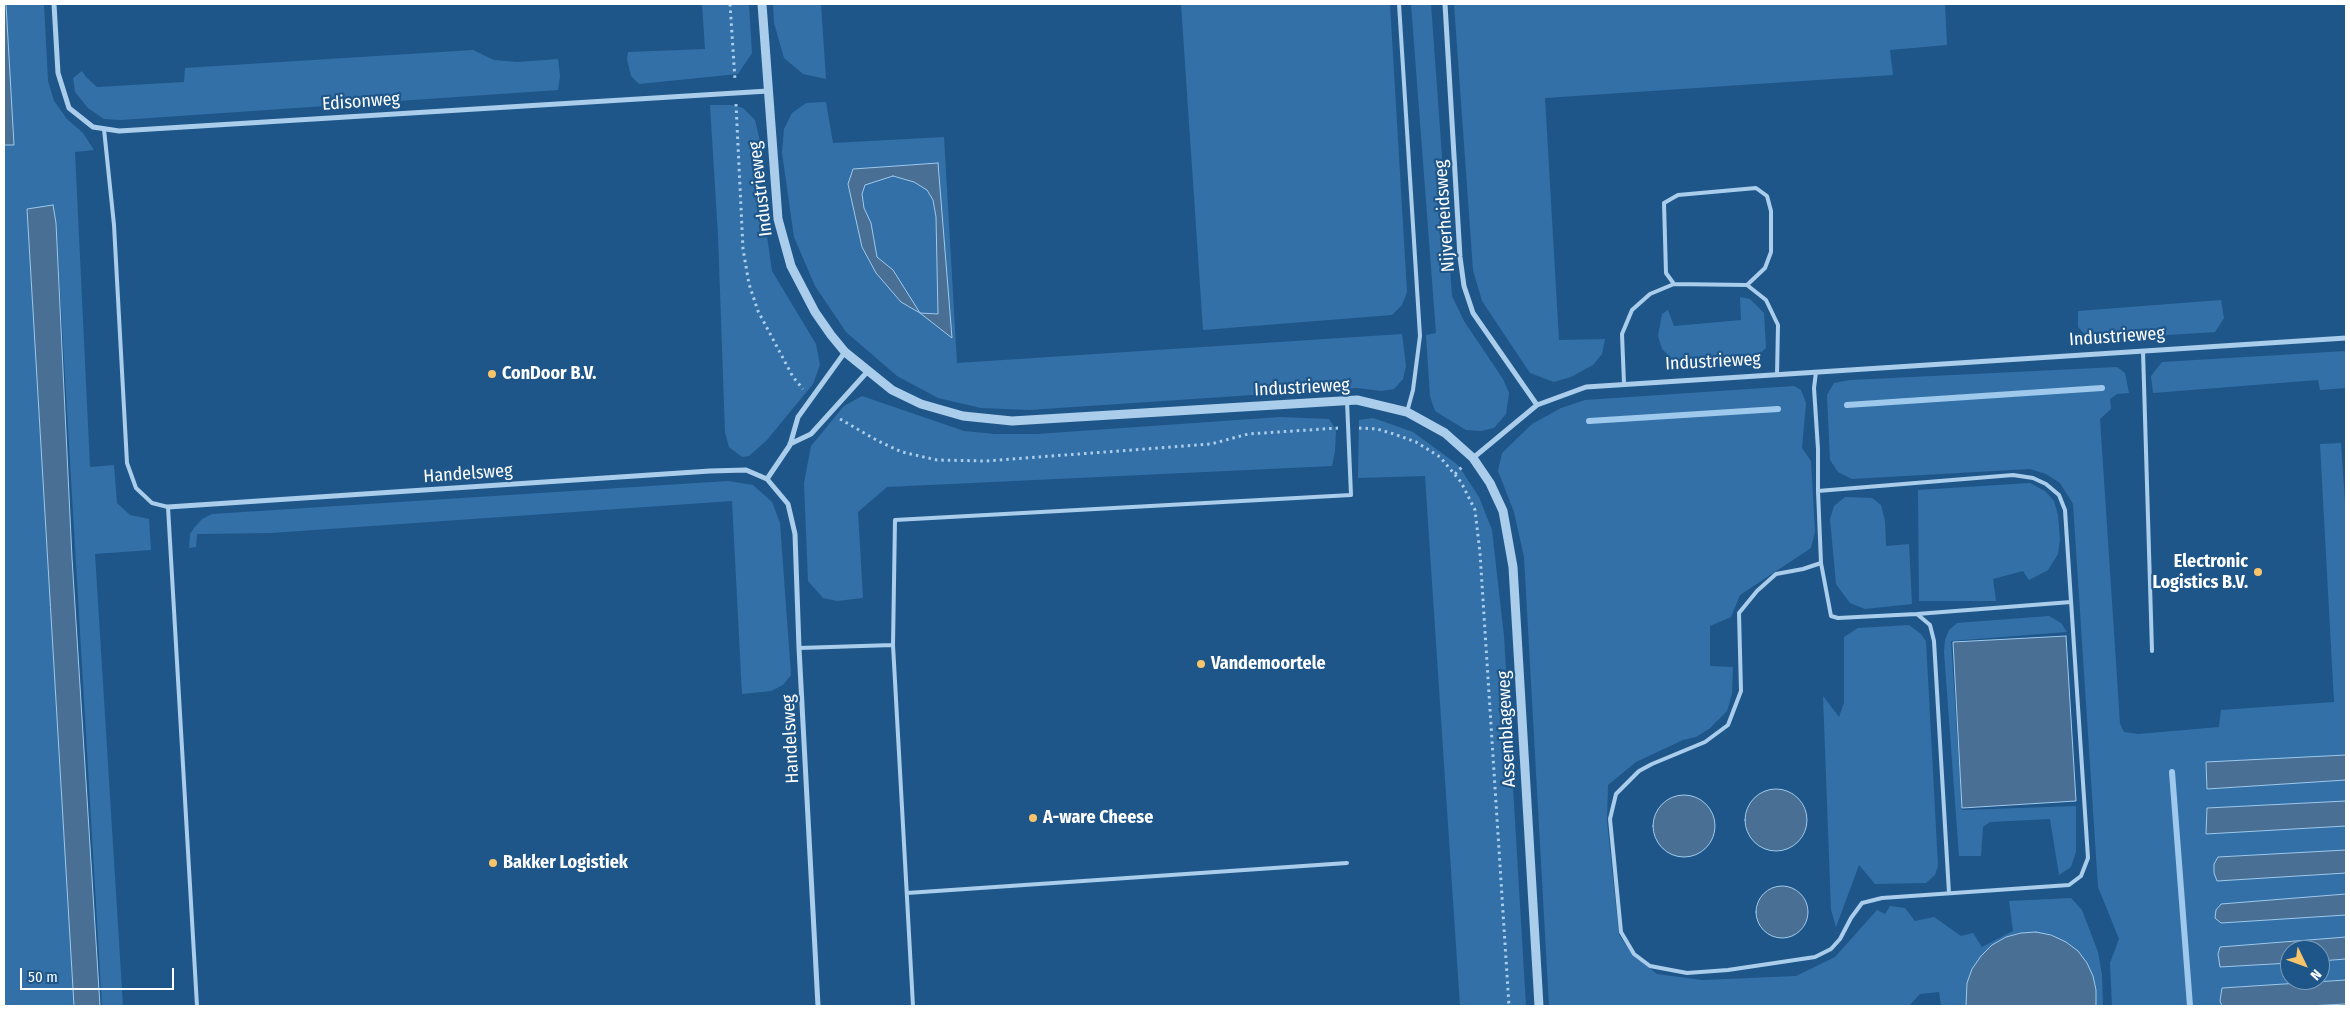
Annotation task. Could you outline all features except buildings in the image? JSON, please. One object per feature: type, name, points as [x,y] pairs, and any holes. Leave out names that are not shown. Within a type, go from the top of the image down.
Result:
[{"type":"street","name":"Edisonweg","points":[[54,4],[58,73],[69,108],[94,127],[119,131],[768,91]]},
{"type":"street","name":"Industrieweg","points":[[762,4],[778,220],[791,266],[815,312],[846,352],[892,390],[921,404],[963,416],[1012,421],[1358,400],[1407,412],[1445,433],[1473,458],[1537,405],[1586,387],[1624,383],[1777,375],[2346,338]]},
{"type":"street","name":"Nijverheidsweg","points":[[1445,4],[1460,256],[1464,286],[1473,314],[1537,405]]},
{"type":"street","points":[[767,479],[790,445],[798,417],[846,352]]},
{"type":"street","points":[[790,445],[811,434],[868,371]]},
{"type":"street","name":"Assemblageweg","points":[[1473,458],[1490,483],[1503,511],[1513,567],[1540,1006]]},
{"type":"street","name":"Handelsweg","points":[[168,507],[710,471],[746,470],[767,479],[788,504],[795,534],[799,648],[818,1006]]},
{"type":"lane","name":"Nijverheidsweg","points":[[1399,4],[1420,336],[1413,390],[1407,412]]},
{"type":"lane","points":[[104,129],[114,225],[127,463],[136,488],[152,503],[168,507],[197,1006]]},
{"type":"lane","points":[[1674,284],[1666,273],[1664,203],[1678,195],[1756,188],[1768,196],[1771,211],[1771,252],[1765,268],[1747,285]]},
{"type":"lane","points":[[1624,383],[1622,334],[1632,310],[1650,294],[1674,284],[1747,285],[1766,300],[1778,325],[1777,375]]},
{"type":"lane","points":[[2143,351],[2152,650]]},
{"type":"lane","points":[[1816,372],[1814,388],[1818,449],[1821,563],[1831,616],[1838,618],[1917,614],[2071,602]]},
{"type":"lane","points":[[913,1006],[892,645],[895,520],[1351,495],[1347,401]]},
{"type":"lane","points":[[1818,490],[2013,475],[2033,478],[2046,484],[2059,495],[2065,510],[2088,858],[2081,876],[2069,885],[1882,898],[1862,903],[1840,938],[1830,949],[1815,957],[1728,970],[1687,973],[1650,966],[1634,954],[1620,932],[1610,819],[1616,794],[1639,772],[1652,764],[1705,742],[1728,725],[1741,691],[1738,637],[1739,613],[1757,591],[1776,574],[1803,569],[1821,563]]},
{"type":"lane","points":[[1917,614],[1930,625],[1934,641],[1949,893]]},
{"type":"lane","points":[[799,648],[892,645]]},
{"type":"lane","points":[[907,893],[1347,863]]},
{"type":"path","name":"Industrieweg","points":[[730,4],[743,249],[749,284],[758,311],[793,377],[812,398]]},
{"type":"path","points":[[829,412],[886,445],[902,452],[936,460],[986,461],[1211,444],[1248,434],[1348,427]]},
{"type":"path","name":"Assemblageweg","points":[[1348,427],[1377,429],[1416,442],[1440,457],[1461,482],[1475,510],[1480,554],[1509,1006]]},
{"type":"shaded area","points":[[4,4],[6,4],[14,145],[4,145]]},
{"type":"shaded area","points":[[6,4],[44,4],[48,81],[54,101],[67,119],[83,133],[94,150],[75,152],[90,467],[114,465],[117,503],[130,515],[149,519],[151,550],[95,554],[123,1006],[102,1006],[56,223],[53,205],[27,210],[74,1006],[4,1006],[4,145],[14,144]]},
{"type":"shaded area","points":[[702,4],[749,4],[752,53],[738,74],[639,84],[631,76],[627,59],[628,52],[705,49]]},
{"type":"shaded area","points":[[773,4],[821,4],[826,79],[803,74],[784,58],[774,23]]},
{"type":"shaded area","points":[[1181,4],[1390,4],[1407,292],[1402,305],[1392,315],[1203,330]]},
{"type":"shaded area","points":[[1411,4],[1431,4],[1452,296],[1464,321],[1503,379],[1509,393],[1506,414],[1494,428],[1481,431],[1466,430],[1435,411],[1430,396],[1426,335],[1436,333]]},
{"type":"shaded area","points":[[1454,4],[1945,4],[1947,45],[1890,50],[1893,75],[1545,98],[1559,340],[1605,339],[1602,354],[1593,365],[1571,377],[1554,382],[1530,373],[1482,301],[1473,270]]},
{"type":"shaded area","points":[[473,50],[494,60],[517,62],[558,59],[560,76],[558,90],[121,120],[104,119],[88,108],[75,92],[73,78],[82,71],[97,87],[184,82],[185,68]]},
{"type":"shaded area","points":[[826,102],[833,143],[944,137],[957,363],[1402,334],[1406,366],[1403,379],[1394,389],[1381,391],[1357,388],[1029,410],[981,408],[938,398],[897,376],[846,332],[815,286],[794,237],[782,153],[784,129],[792,113],[806,103]]},
{"type":"shaded area","points":[[710,105],[731,105],[743,108],[755,120],[760,141],[762,201],[772,271],[816,344],[820,365],[813,384],[767,440],[749,456],[742,457],[729,447],[725,432],[718,235]]},
{"type":"shaded area","points":[[938,163],[952,338],[920,313],[901,302],[876,273],[862,247],[848,184],[853,169]],"holes":[[[893,176],[914,182],[927,190],[933,200],[936,217],[938,314],[920,313],[893,270],[877,257],[871,223],[864,208],[862,194],[865,185]]]},
{"type":"shaded area","points":[[53,205],[56,223],[72,558],[100,1006],[74,1006],[27,209]]},
{"type":"shaded area","points":[[1740,297],[1750,299],[1764,313],[1766,348],[1749,363],[1681,368],[1662,349],[1658,336],[1662,314],[1668,310],[1674,326],[1741,320]]},
{"type":"shaded area","points":[[2221,300],[2224,318],[2215,332],[2090,340],[2078,327],[2078,311]]},
{"type":"shaded area","points":[[2346,351],[2346,388],[2320,390],[2318,380],[2153,393],[2151,376],[2162,362]]},
{"type":"shaded area","points":[[2117,367],[2125,373],[2129,393],[2117,394],[2110,399],[2111,409],[2100,419],[2120,724],[2124,732],[2138,734],[2219,727],[2221,710],[2334,702],[2320,444],[2341,443],[2346,517],[2346,755],[2206,763],[2207,789],[2346,780],[2346,801],[2207,808],[2206,834],[2346,826],[2346,850],[2218,857],[2214,864],[2218,881],[2346,873],[2346,894],[2328,895],[2215,918],[2221,923],[2346,915],[2346,937],[2280,940],[2280,942],[2220,947],[2218,954],[2221,967],[2280,964],[2280,984],[2222,988],[2220,1001],[2222,1006],[2112,1006],[2110,963],[2119,939],[2098,887],[2073,504],[2060,483],[2046,474],[2030,469],[1852,479],[1838,472],[1830,460],[1827,395],[1834,383],[1850,380]]},
{"type":"shaded area","points":[[1794,386],[1801,390],[1806,403],[1802,448],[1811,461],[1815,532],[1811,548],[1740,595],[1731,617],[1710,626],[1710,666],[1733,667],[1732,694],[1727,711],[1709,729],[1696,737],[1683,740],[1636,762],[1608,785],[1607,821],[1619,935],[1632,954],[1657,974],[1702,980],[1796,976],[1835,957],[1877,910],[1885,914],[1890,906],[1905,908],[1915,921],[1934,917],[1961,936],[1973,933],[1982,947],[2013,931],[2009,901],[2071,898],[2082,910],[2098,952],[2102,975],[2103,1006],[1941,1006],[1939,992],[1920,994],[1909,1006],[1549,1006],[1524,557],[1514,512],[1498,471],[1502,453],[1532,424],[1561,408],[1585,400]]},
{"type":"shaded area","points":[[862,396],[964,431],[995,434],[1037,434],[1280,417],[1329,419],[1336,430],[1335,451],[1332,466],[887,487],[858,512],[863,598],[837,601],[823,598],[808,581],[804,483],[811,446],[844,406]]},
{"type":"shaded area","points":[[1373,418],[1413,432],[1458,465],[1479,497],[1492,530],[1504,636],[1526,1006],[1460,1006],[1425,476],[1358,478],[1359,420]]},
{"type":"shaded area","points":[[728,481],[753,485],[772,502],[780,523],[791,675],[783,685],[771,691],[742,694],[732,501],[271,533],[197,534],[196,547],[189,548],[190,534],[194,528],[202,519],[212,514]]},
{"type":"shaded area","points":[[2030,483],[2045,491],[2054,501],[2058,515],[2060,539],[2058,554],[2048,570],[2029,580],[2023,571],[1993,579],[1996,601],[1919,601],[1918,490]]},
{"type":"shaded area","points":[[1845,497],[1872,498],[1881,505],[1885,521],[1886,546],[1909,544],[1912,604],[1865,609],[1850,603],[1836,584],[1830,519],[1834,506]]},
{"type":"shaded area","points":[[2049,616],[2061,623],[2067,632],[1951,641],[1962,810],[2076,806],[2076,852],[2071,867],[2059,875],[2050,819],[1990,822],[1983,827],[1981,856],[1959,856],[1944,652],[1945,640],[1949,630],[1957,623]]},
{"type":"shaded area","points":[[1909,625],[1921,634],[1926,641],[1938,866],[1935,875],[1926,883],[1875,884],[1859,865],[1836,927],[1831,910],[1823,696],[1839,717],[1844,703],[1844,637],[1858,628]]},
{"type":"shaded area","points":[[2066,636],[2076,801],[1962,808],[1953,642]]},
{"type":"shaded area","points":[[2346,755],[2346,780],[2207,789],[2206,762]]},
{"type":"shaded area","points":[[1776,789],[1788,792],[1798,798],[1804,808],[1807,820],[1804,832],[1798,842],[1788,848],[1776,851],[1764,848],[1754,842],[1748,832],[1745,820],[1748,808],[1754,798],[1764,792]]},
{"type":"shaded area","points":[[1684,795],[1701,800],[1706,804],[1710,809],[1715,826],[1710,843],[1706,848],[1701,852],[1684,857],[1667,852],[1662,848],[1658,843],[1653,826],[1658,809],[1662,804],[1667,800]]},
{"type":"shaded area","points":[[2346,801],[2346,826],[2206,834],[2207,808]]},
{"type":"shaded area","points":[[2346,850],[2346,873],[2217,881],[2214,873],[2214,864],[2218,857]]},
{"type":"shaded area","points":[[1777,886],[1787,886],[1801,893],[1808,907],[1808,917],[1801,931],[1787,938],[1777,938],[1767,934],[1760,927],[1756,917],[1756,907],[1760,897],[1767,890]]},
{"type":"shaded area","points":[[2346,894],[2346,915],[2221,923],[2215,918],[2216,910],[2221,904]]},
{"type":"shaded area","points":[[2036,932],[2051,935],[2066,942],[2078,951],[2087,963],[2093,976],[2096,990],[2096,1006],[1966,1006],[1967,983],[1972,969],[1981,956],[1992,945],[2006,937]]},
{"type":"shaded area","points":[[2346,937],[2346,959],[2330,960],[2330,940],[2308,940]]},
{"type":"shaded area","points":[[2280,942],[2280,964],[2220,967],[2218,954],[2220,947]]},
{"type":"shaded area","points":[[2346,959],[2346,980],[2330,981],[2330,960]]},
{"type":"shaded area","points":[[2346,980],[2346,1004],[2222,1006],[2220,1001],[2222,988],[2280,984],[2280,990],[2330,990],[2330,981]]},
{"type":"waterway","points":[[1847,405],[2102,388]]},
{"type":"waterway","points":[[1589,421],[1778,409]]},
{"type":"waterway","points":[[2172,772],[2190,1006]]},
{"type":"place","name":"ConDoor B.V.","points":[[492,374]]},
{"type":"place","name":"Electronic Logistics B.V.","points":[[2258,572]]},
{"type":"place","name":"Vandemoortele","points":[[1201,664]]},
{"type":"place","name":"A-ware Cheese","points":[[1033,818]]},
{"type":"place","name":"Bakker Logistiek","points":[[493,863]]}]
